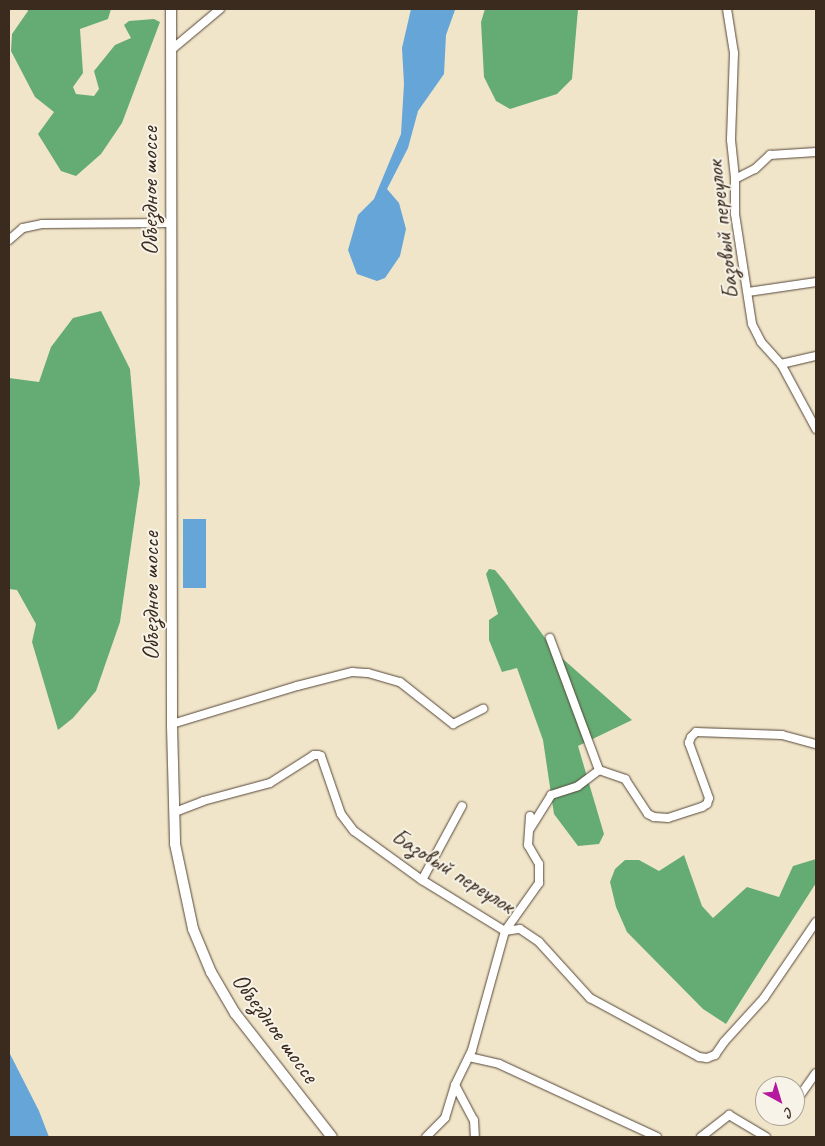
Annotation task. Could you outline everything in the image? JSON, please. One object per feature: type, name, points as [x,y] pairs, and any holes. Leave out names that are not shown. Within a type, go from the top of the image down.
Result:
[{"type":"main road","name":"Объездное шоссе","points":[[171,9],[170,223],[174,844],[180,878],[193,929],[211,972],[235,1013],[332,1137]]},
{"type":"street","points":[[171,50],[220,9]]},
{"type":"street","name":"Базовый переулок","points":[[727,9],[734,53],[731,140],[735,179],[735,214],[752,324],[761,342],[781,364],[816,429]]},
{"type":"street","points":[[735,179],[755,169],[770,155],[816,152]]},
{"type":"street","points":[[9,240],[23,228],[42,224],[170,223]]},
{"type":"street","points":[[748,292],[816,282]]},
{"type":"street","points":[[781,364],[816,356]]},
{"type":"street","points":[[550,638],[579,711],[599,770]]},
{"type":"street","points":[[172,724],[297,686],[352,672],[368,673],[400,682],[453,724],[483,709]]},
{"type":"street","points":[[599,770],[625,780],[648,814],[654,818],[668,818],[702,807],[707,804],[709,798],[689,743],[691,736],[696,732],[782,735],[816,744]]},
{"type":"street","name":"Базовый переулок","points":[[175,812],[202,801],[270,783],[314,754],[321,756],[341,814],[354,831],[422,880],[505,931],[520,929],[539,942],[590,998],[699,1057],[707,1058],[715,1055],[724,1042],[764,998],[816,922]]},
{"type":"street","points":[[529,831],[551,795],[578,786],[599,770]]},
{"type":"street","points":[[422,880],[462,806]]},
{"type":"street","points":[[426,1137],[445,1118],[456,1085],[469,1057],[505,931],[539,883],[539,864],[528,845],[530,816]]},
{"type":"street","points":[[469,1057],[499,1064],[657,1137]]},
{"type":"street","points":[[805,1089],[816,1073]]},
{"type":"street","points":[[456,1085],[474,1120],[475,1137]]},
{"type":"street","points":[[701,1137],[729,1115],[766,1137]]},
{"type":"green space","points":[[27,9],[111,9],[108,19],[80,29],[83,73],[73,87],[76,94],[94,96],[99,89],[94,71],[115,45],[131,38],[124,25],[129,21],[154,19],[160,22],[122,123],[101,154],[76,176],[61,171],[38,134],[54,112],[35,97],[11,51],[12,34],[28,11]]},
{"type":"green space","points":[[485,9],[578,9],[572,79],[557,94],[510,109],[496,101],[484,77],[481,22]]},
{"type":"green space","points":[[101,311],[130,369],[140,483],[120,622],[96,691],[73,718],[58,730],[32,642],[36,624],[17,590],[9,589],[9,378],[39,382],[51,347],[73,318]]},
{"type":"green space","points":[[489,569],[495,570],[505,582],[555,652],[632,720],[578,746],[604,834],[599,844],[578,846],[554,814],[543,740],[517,668],[502,672],[489,640],[489,620],[498,614],[486,574]]},
{"type":"green space","points":[[684,855],[702,906],[713,918],[747,887],[779,897],[793,866],[816,859],[816,883],[726,1024],[703,1009],[627,932],[616,907],[610,882],[615,869],[625,860],[639,860],[659,871]]},
{"type":"water","points":[[411,9],[455,10],[446,35],[444,74],[418,111],[408,148],[387,189],[399,203],[406,229],[400,256],[385,278],[377,281],[357,274],[348,250],[358,215],[374,199],[401,134],[404,84],[402,48]]},
{"type":"water","points":[[183,519],[206,519],[206,588],[183,588]]},
{"type":"water","points":[[9,1052],[39,1111],[49,1137],[9,1137]]}]
